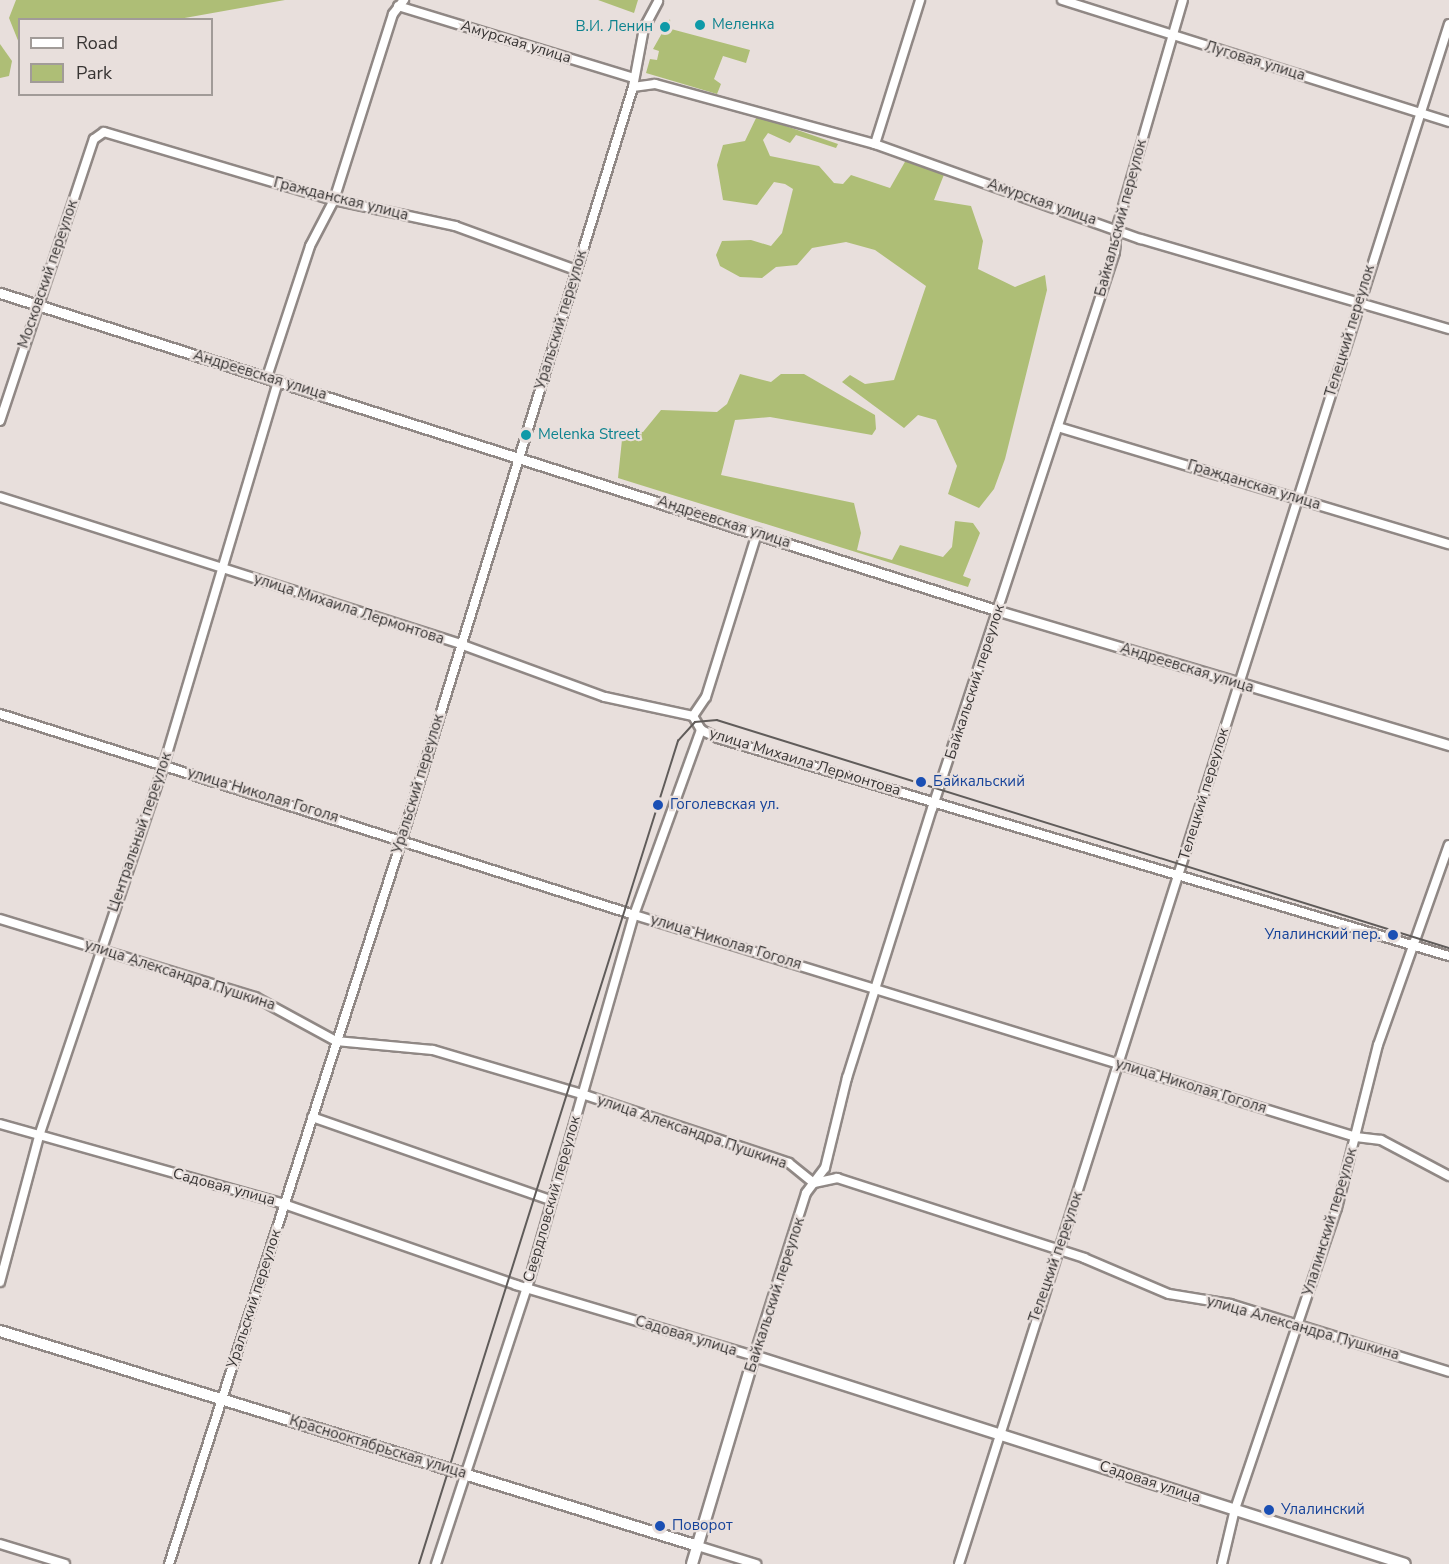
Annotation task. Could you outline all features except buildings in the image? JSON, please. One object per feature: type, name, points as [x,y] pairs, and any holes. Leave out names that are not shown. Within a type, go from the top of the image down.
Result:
[{"type":"main road","name":"Краснооктябрьская улица","points":[[0,1331],[698,1546]]},
{"type":"main road","name":"Садовая улица","points":[[754,1356],[1405,1564]]},
{"type":"main road","name":"Байкальский переулок","points":[[692,1564],[754,1356]]},
{"type":"street","points":[[875,144],[920,0]]},
{"type":"street","name":"Луговая улица","points":[[1062,0],[1449,122]]},
{"type":"street","name":"Байкальский переулок","points":[[754,1356],[814,1183],[825,1168],[876,987],[1115,252],[1117,227],[1183,0]]},
{"type":"street","name":"Уральский переулок","points":[[169,1564],[402,839],[460,644],[633,87],[644,28],[658,2]]},
{"type":"street","points":[[267,377],[310,246],[334,200],[401,3]]},
{"type":"street","name":"Амурская улица","points":[[401,3],[633,78]]},
{"type":"street","name":"Телецкий переулок","points":[[959,1564],[1003,1434],[1059,1250],[1120,1064],[1236,683],[1298,498],[1419,112],[1449,24]]},
{"type":"street","name":"Амурская улица","points":[[633,87],[655,84],[875,144],[1178,250],[1360,300],[1449,329]]},
{"type":"street","name":"Гражданская улица","points":[[104,132],[334,200],[454,226],[576,270]]},
{"type":"street","name":"Московский переулок","points":[[0,421],[94,139],[104,132]]},
{"type":"street","name":"Андреевская улица","points":[[0,293],[999,612],[1449,745]]},
{"type":"street","name":"Центральный переулок","points":[[0,1282],[39,1136],[164,764],[278,381]]},
{"type":"street","name":"Гражданская улица","points":[[1058,427],[1449,544]]},
{"type":"street","name":"улица Михаила Лермонтова","points":[[0,497],[460,644],[605,697],[693,716],[701,730],[1180,872],[1449,956]]},
{"type":"street","points":[[693,716],[706,697],[757,533]]},
{"type":"street","name":"улица Николая Гоголя","points":[[0,714],[402,839],[634,915],[876,987],[1356,1137],[1389,1143],[1449,1176]]},
{"type":"street","name":"Свердловский переулок","points":[[436,1564],[464,1473],[527,1288],[634,915],[701,730]]},
{"type":"street","name":"Улалинский переулок","points":[[1222,1564],[1235,1509],[1300,1326],[1356,1137],[1378,1045],[1416,946],[1449,845]]},
{"type":"street","name":"улица Александра Пушкина","points":[[0,919],[270,1002],[336,1041],[433,1050],[582,1094],[789,1163],[814,1183],[837,1178],[1059,1250],[1169,1294],[1230,1304],[1449,1372]]},
{"type":"street","points":[[312,1117],[551,1200]]},
{"type":"street","name":"Садовая улица","points":[[0,1124],[285,1204],[527,1288],[754,1356]]},
{"type":"street","points":[[0,1544],[65,1564]]},
{"type":"street","name":"Краснооктябрьская улица","points":[[698,1546],[756,1564]]},
{"type":"green space","points":[[16,0],[285,0],[185,18],[18,18],[18,40],[9,18]]},
{"type":"green space","points":[[598,0],[638,0],[634,13]]},
{"type":"green space","points":[[670,19],[671,29],[750,50],[746,63],[723,56],[714,79],[721,84],[717,94],[646,73],[650,59],[657,60],[659,51],[653,49]]},
{"type":"green space","points":[[0,44],[12,61],[9,76],[0,78]]},
{"type":"green space","points":[[757,116],[838,144],[836,148],[796,135],[790,143],[768,133],[763,140],[770,156],[819,166],[834,183],[843,184],[851,175],[890,188],[906,160],[945,172],[934,200],[971,206],[983,241],[978,269],[1015,287],[1045,275],[1047,290],[1005,459],[994,489],[979,508],[948,494],[957,466],[936,420],[918,415],[904,428],[842,382],[850,375],[865,384],[894,380],[926,286],[875,250],[846,242],[812,248],[797,265],[776,267],[762,278],[740,277],[720,266],[716,255],[722,241],[751,240],[771,246],[782,233],[793,189],[785,184],[774,182],[757,205],[723,200],[717,165],[723,145],[745,141]]},
{"type":"green space","points":[[740,374],[771,382],[781,374],[804,374],[875,415],[876,429],[872,435],[770,417],[735,420],[721,475],[854,503],[861,533],[857,550],[892,560],[900,545],[943,557],[952,547],[955,521],[973,523],[980,533],[963,576],[971,579],[968,587],[618,478],[623,430],[643,432],[661,410],[717,412],[727,404]]},
{"type":"tram line","points":[[419,1564],[678,741],[695,722],[717,720],[1449,948]]},
{"type":"place","name":"Меленка","points":[[700,25]]},
{"type":"place","name":"В.И. Ленин","points":[[665,27]]},
{"type":"place","name":"Melenka Street","points":[[526,435]]},
{"type":"place","name":"Байкальский","points":[[921,782]]},
{"type":"place","name":"Гоголевская ул.","points":[[658,805]]},
{"type":"place","name":"Улалинский пер.","points":[[1393,935]]},
{"type":"place","name":"Улалинский","points":[[1269,1510]]},
{"type":"place","name":"Поворот","points":[[660,1526]]}]
